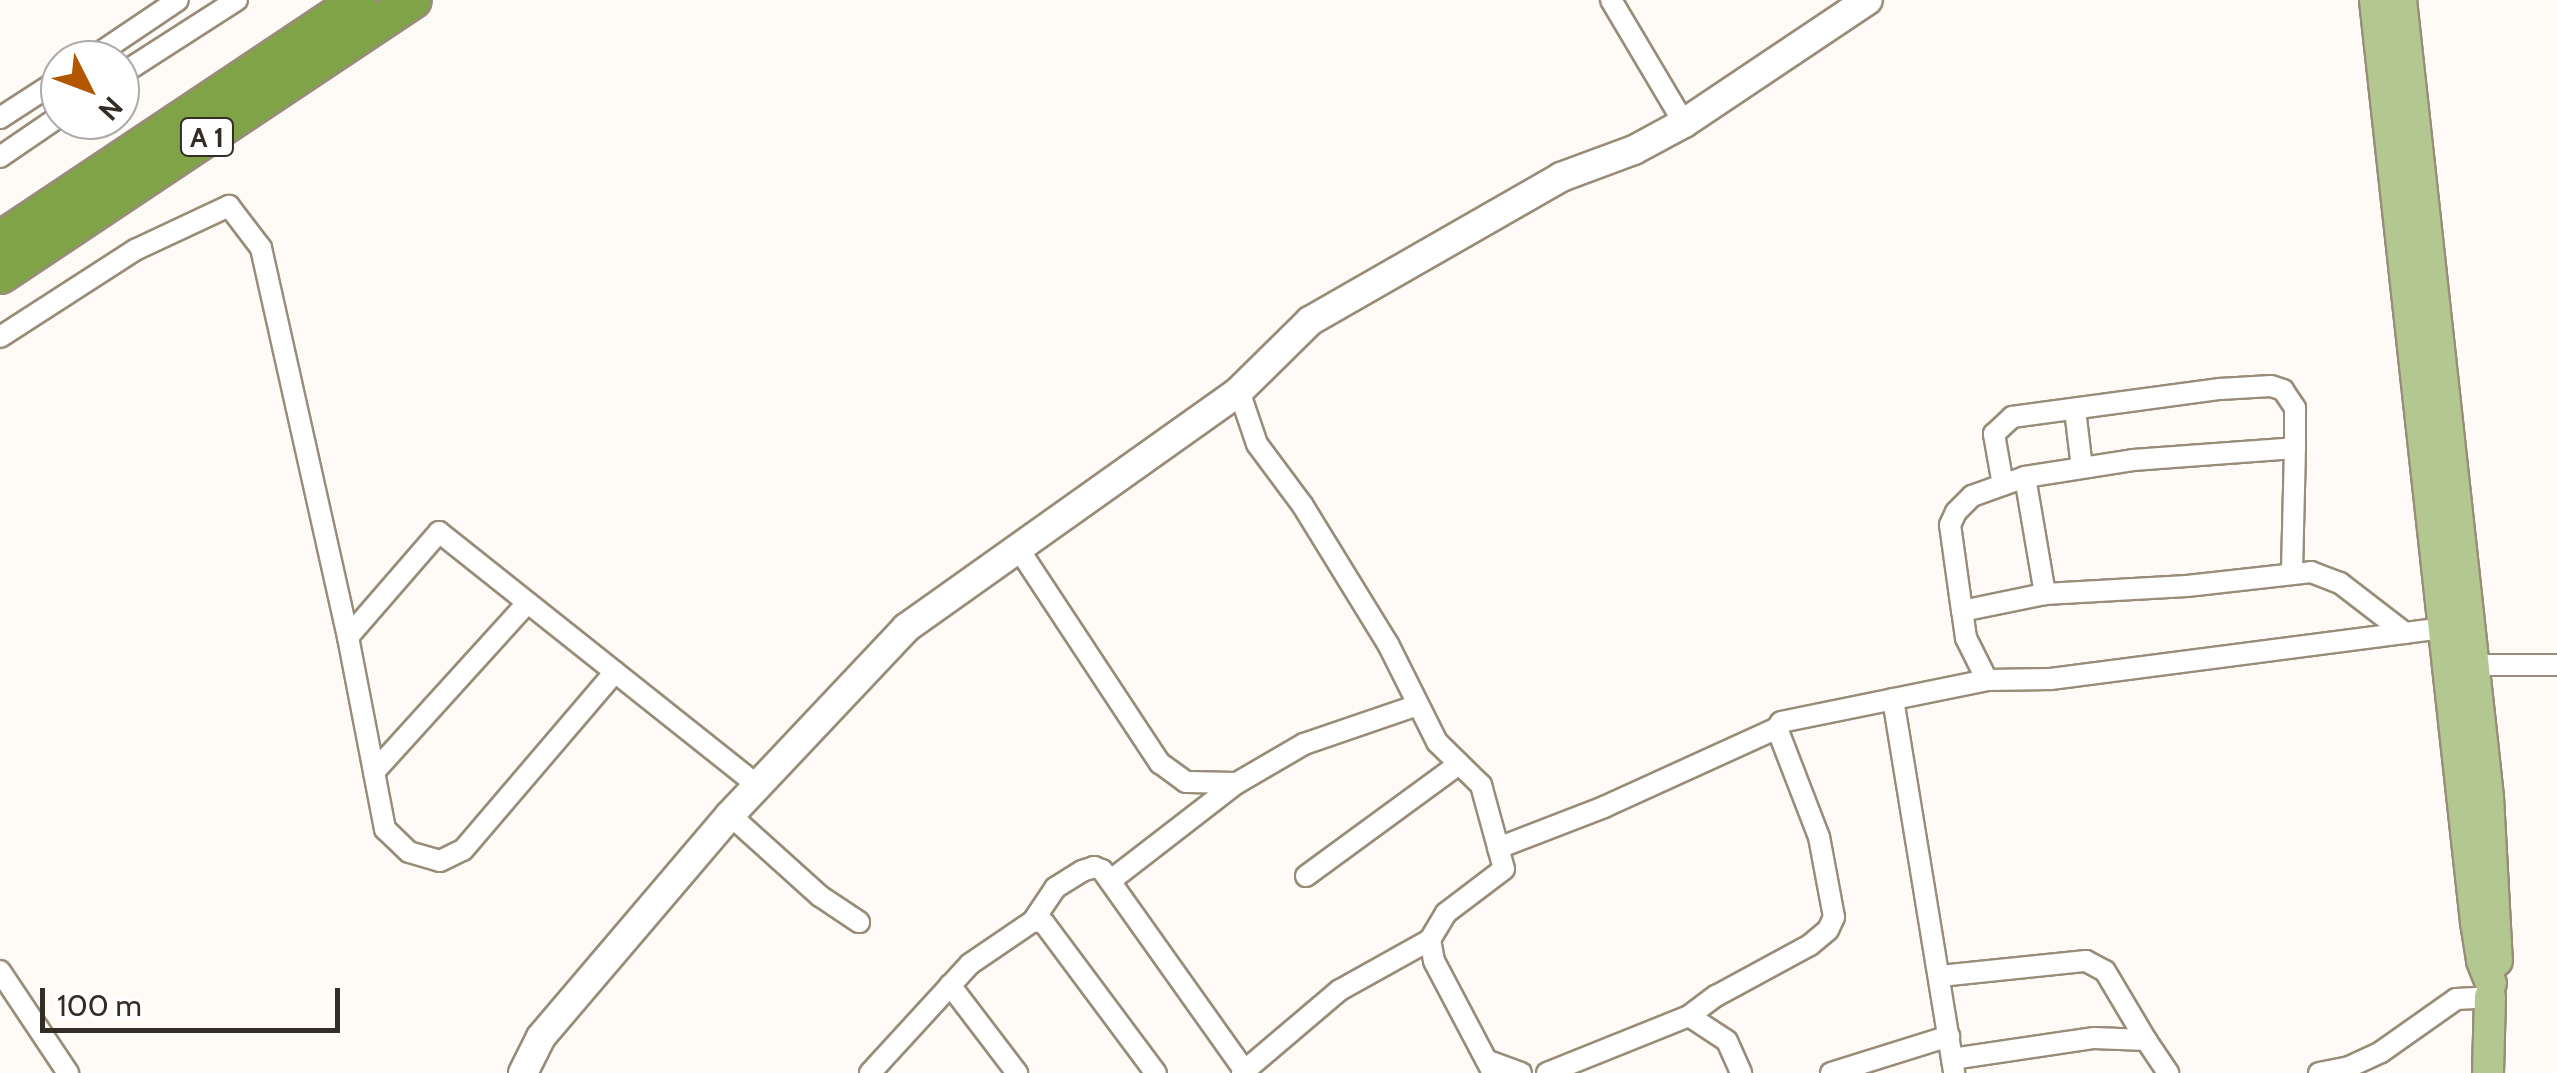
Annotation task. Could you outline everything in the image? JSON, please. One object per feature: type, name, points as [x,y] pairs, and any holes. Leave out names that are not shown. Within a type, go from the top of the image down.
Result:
[{"type":"highway","name":"A 1","points":[[0,238],[358,0]]},
{"type":"highway","name":"A 1","points":[[0,275],[413,0]]},
{"type":"main road","points":[[2375,0],[2476,922],[2491,990]]},
{"type":"main road","points":[[2401,0],[2475,664],[2497,902],[2498,960],[2491,990],[2488,1073]]},
{"type":"street","points":[[119,40],[178,0]]},
{"type":"street","points":[[140,62],[237,0]]},
{"type":"street","points":[[1611,0],[1684,123]]},
{"type":"street","points":[[523,1073],[541,1038],[730,815],[906,628],[1239,391],[1310,321],[1561,177],[1634,150],[1684,123],[1868,0]]},
{"type":"street","points":[[0,118],[40,92]]},
{"type":"street","points":[[0,156],[40,129]]},
{"type":"street","points":[[0,336],[135,250],[230,206],[261,248],[348,637],[384,829],[408,852],[440,861],[463,850],[615,672]]},
{"type":"street","points":[[2004,484],[1994,434],[2001,423],[2012,417],[2220,388],[2271,386],[2283,390],[2294,408],[2292,572]]},
{"type":"street","points":[[870,1073],[970,964],[1033,921],[1055,888],[1094,867],[1110,881],[1245,1072],[1340,990],[1430,940],[1446,913],[1504,869],[1480,785],[1437,742],[1388,644],[1304,506],[1257,444],[1239,391]]},
{"type":"street","points":[[2075,410],[2082,468]]},
{"type":"street","points":[[1987,680],[1966,638],[1950,525],[1956,512],[1972,496],[2024,476],[2220,451],[2294,448]]},
{"type":"street","points":[[2024,476],[2045,594]]},
{"type":"street","points":[[348,637],[439,532],[758,786]]},
{"type":"street","points":[[1018,548],[1160,763],[1186,782],[1237,782]]},
{"type":"street","points":[[1962,612],[2045,594],[2186,586],[2311,572],[2340,583],[2405,632]]},
{"type":"street","points":[[374,772],[527,602]]},
{"type":"street","points":[[1498,848],[1604,807],[1777,728],[1793,717],[1987,680],[2051,679],[2446,628]]},
{"type":"street","points":[[2475,664],[2557,665]]},
{"type":"street","points":[[1893,700],[1953,1066],[2094,1038],[2146,1040]]},
{"type":"street","points":[[1110,881],[1237,782],[1304,744],[1418,705]]},
{"type":"street","points":[[1548,1073],[1689,1016],[1716,996],[1810,945],[1828,930],[1834,917],[1819,837],[1777,728]]},
{"type":"street","points":[[1306,876],[1459,764]]},
{"type":"street","points":[[730,815],[820,896],[859,922]]},
{"type":"street","points":[[1033,921],[1044,923],[1156,1073]]},
{"type":"street","points":[[1430,940],[1434,960],[1491,1067],[1521,1073]]},
{"type":"street","points":[[1940,976],[2086,960],[2105,972],[2168,1073]]},
{"type":"street","points":[[0,971],[68,1073]]},
{"type":"street","points":[[950,985],[1017,1073]]},
{"type":"street","points":[[2319,1073],[2350,1067],[2381,1052],[2456,998],[2491,990]]},
{"type":"street","points":[[1689,1016],[1727,1041],[1741,1073]]},
{"type":"street","points":[[1831,1073],[1949,1036]]}]
